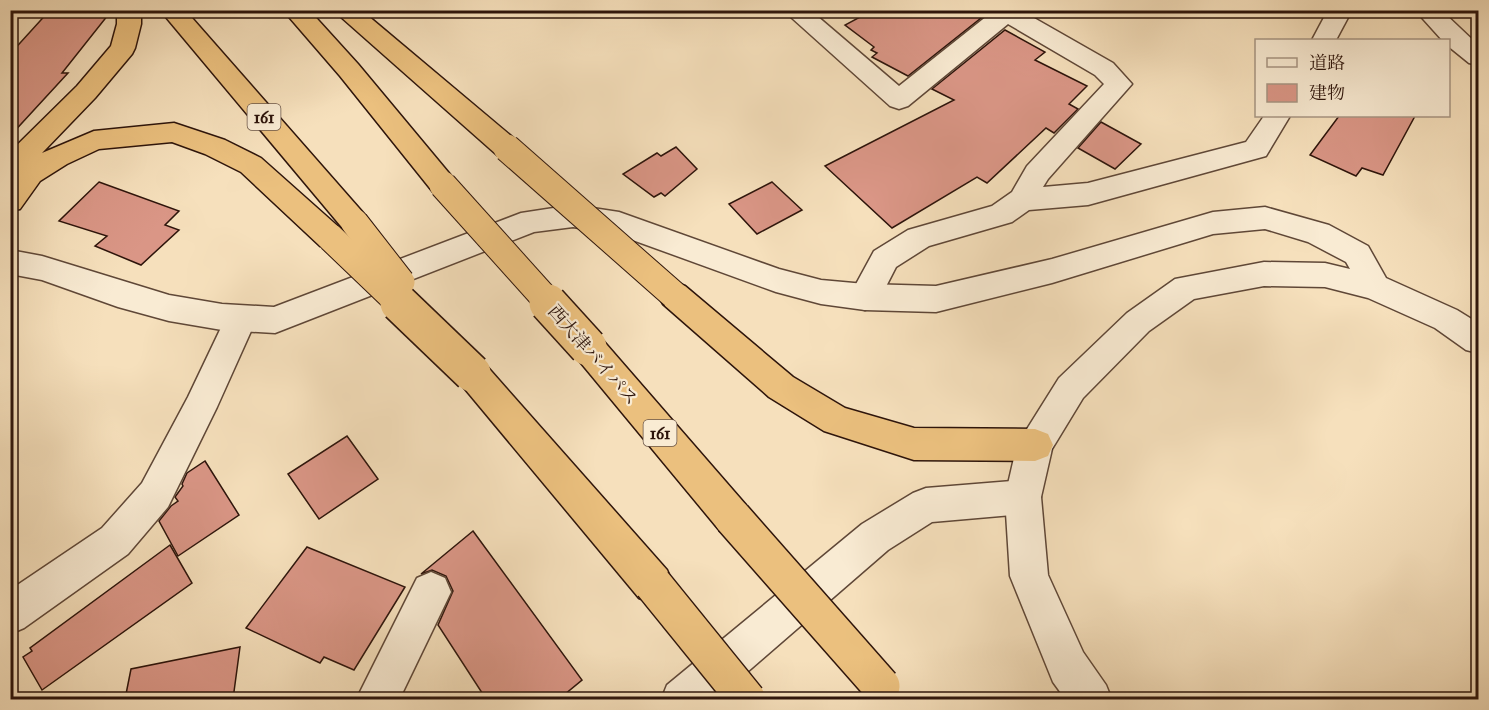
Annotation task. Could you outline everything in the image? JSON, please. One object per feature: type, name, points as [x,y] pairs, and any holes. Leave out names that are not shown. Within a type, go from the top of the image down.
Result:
[{"type":"highway","points":[[10,169],[86,92],[123,48],[129,24],[129,10]]},
{"type":"highway","name":"161","points":[[172,10],[343,230]]},
{"type":"highway","name":"西大津バイパス","points":[[295,10],[349,70],[443,185],[588,347],[886,693]]},
{"type":"highway","points":[[345,10],[380,37],[674,296],[781,387],[836,420],[914,444],[1035,445]]},
{"type":"highway","points":[[10,201],[30,174],[57,157],[94,140],[174,132],[215,147],[251,165],[343,230],[548,459],[747,699]]},
{"type":"street","points":[[795,10],[899,99],[1004,12],[1104,69],[1119,84],[1037,172],[1022,200],[1002,214],[920,238],[885,260],[865,297]]},
{"type":"street","points":[[1325,39],[1340,10]]},
{"type":"street","points":[[1427,10],[1453,37],[1479,57]]},
{"type":"street","points":[[1022,200],[1088,194],[1256,149],[1276,117]]},
{"type":"street","points":[[10,262],[35,265],[133,299],[192,314],[240,320],[275,320],[531,221],[573,216],[619,223],[776,280],[821,292],[865,297],[936,299],[1052,271],[1213,223],[1265,218],[1318,232],[1357,255],[1376,287]]},
{"type":"street","points":[[1091,699],[1068,667],[1029,576],[1023,497],[1035,445],[1071,388],[1138,322],[1186,288],[1264,274],[1325,275],[1376,287],[1446,319],[1479,340]]},
{"type":"street","points":[[10,614],[115,541],[155,495],[200,407],[240,320]]},
{"type":"street","points":[[682,699],[875,537],[926,505],[1023,497]]},
{"type":"street","points":[[377,699],[431,592]]},
{"type":"building","points":[[50,10],[112,10],[62,73],[68,73],[10,136],[10,54]]},
{"type":"building","points":[[873,10],[966,10],[981,18],[908,76],[872,57],[877,53],[871,50],[874,47],[845,25]]},
{"type":"building","points":[[1005,30],[1045,52],[1035,60],[1087,86],[1069,104],[1078,109],[1054,133],[1046,128],[987,183],[977,177],[892,228],[825,166],[954,100],[932,89]]},
{"type":"building","points":[[1338,117],[1414,117],[1383,175],[1362,168],[1356,176],[1310,155]]},
{"type":"building","points":[[1101,122],[1141,144],[1115,169],[1078,148]]},
{"type":"building","points":[[676,147],[697,169],[665,196],[661,193],[654,197],[623,174],[657,153],[661,156]]},
{"type":"building","points":[[99,182],[179,211],[165,225],[179,230],[141,265],[95,246],[107,236],[59,221]]},
{"type":"building","points":[[772,182],[802,210],[757,234],[729,204]]},
{"type":"building","points":[[347,436],[378,479],[319,519],[288,474]]},
{"type":"building","points":[[205,461],[239,515],[178,556],[159,521],[178,501],[175,497],[183,486],[187,473]]},
{"type":"building","points":[[473,531],[582,680],[559,699],[486,699],[438,625],[453,591],[446,576],[432,570],[421,574]]},
{"type":"building","points":[[170,545],[192,583],[42,690],[23,657],[32,651],[30,648]]},
{"type":"building","points":[[307,547],[405,587],[354,670],[324,657],[320,663],[246,628]]},
{"type":"building","points":[[240,647],[233,699],[125,699],[131,669]]}]
